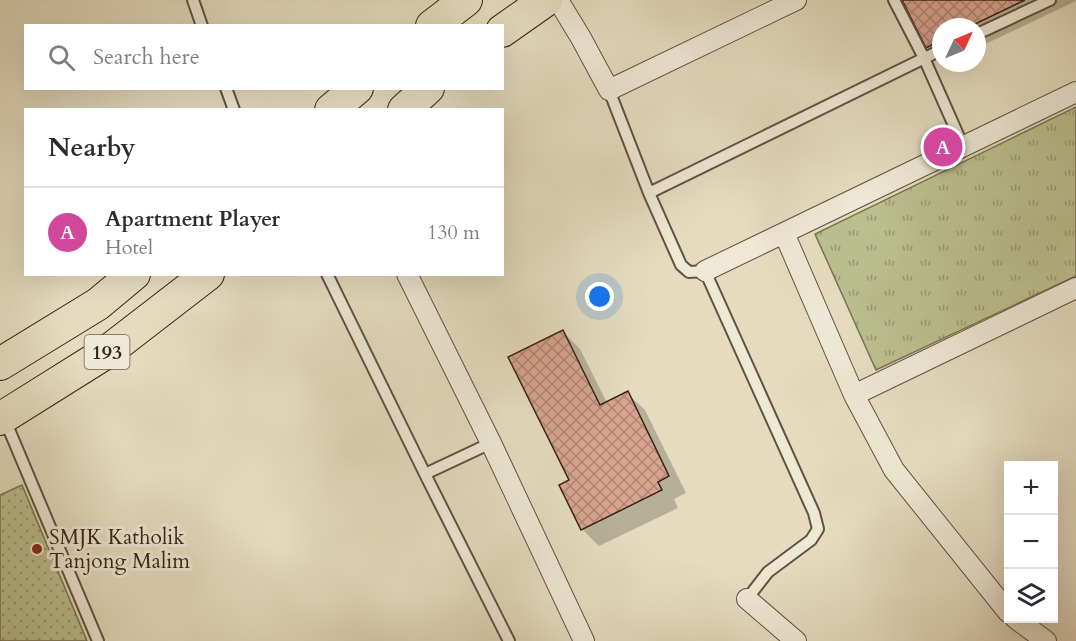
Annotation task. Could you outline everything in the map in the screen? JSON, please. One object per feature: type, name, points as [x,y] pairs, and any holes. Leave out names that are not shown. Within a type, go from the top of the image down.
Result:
[{"type":"main road","points":[[435,24],[466,0]]},
{"type":"main road","points":[[504,30],[546,0]]},
{"type":"main road","points":[[333,108],[355,90]]},
{"type":"main road","points":[[406,108],[426,90]]},
{"type":"main road","name":"193","points":[[0,364],[98,304],[132,276]]},
{"type":"main road","name":"193","points":[[2,418],[108,352],[205,276]]},
{"type":"street","points":[[558,0],[609,90],[796,0]]},
{"type":"street","points":[[705,271],[1076,92]]},
{"type":"street","points":[[784,233],[854,395],[894,470],[1004,607]]},
{"type":"street","points":[[408,276],[491,443],[584,641]]},
{"type":"street","points":[[854,395],[1076,288]]},
{"type":"street","points":[[747,598],[796,641]]},
{"type":"street","points":[[1022,623],[1046,641]]},
{"type":"lane","points":[[193,0],[201,24]]},
{"type":"lane","points":[[894,0],[924,58],[963,146]]},
{"type":"lane","points":[[986,30],[1050,0]]},
{"type":"lane","points":[[649,193],[932,54]]},
{"type":"lane","points":[[227,90],[233,108]]},
{"type":"lane","points":[[609,90],[649,193],[681,265],[689,272],[705,271],[809,502],[818,529],[811,540],[768,572],[747,598]]},
{"type":"lane","points":[[328,276],[424,474],[509,641]]},
{"type":"lane","points":[[2,418],[98,641]]},
{"type":"lane","points":[[424,474],[491,443]]},
{"type":"green space","points":[[1076,107],[1076,276],[876,370],[815,234]]},
{"type":"green space","name":"SMJK Katholik Tanjong Malim","points":[[22,485],[87,641],[0,641],[0,495]]},
{"type":"building","points":[[902,0],[1025,0],[986,19],[932,18],[932,45],[926,48]]},
{"type":"building","points":[[563,330],[600,405],[628,391],[669,476],[658,482],[662,490],[581,530],[559,485],[569,480],[508,357]]},
{"type":"place","name":"Apartment Player","points":[[943,147]]},
{"type":"place","name":"SMJK Katholik Tanjong Malim","points":[[37,549]]}]
